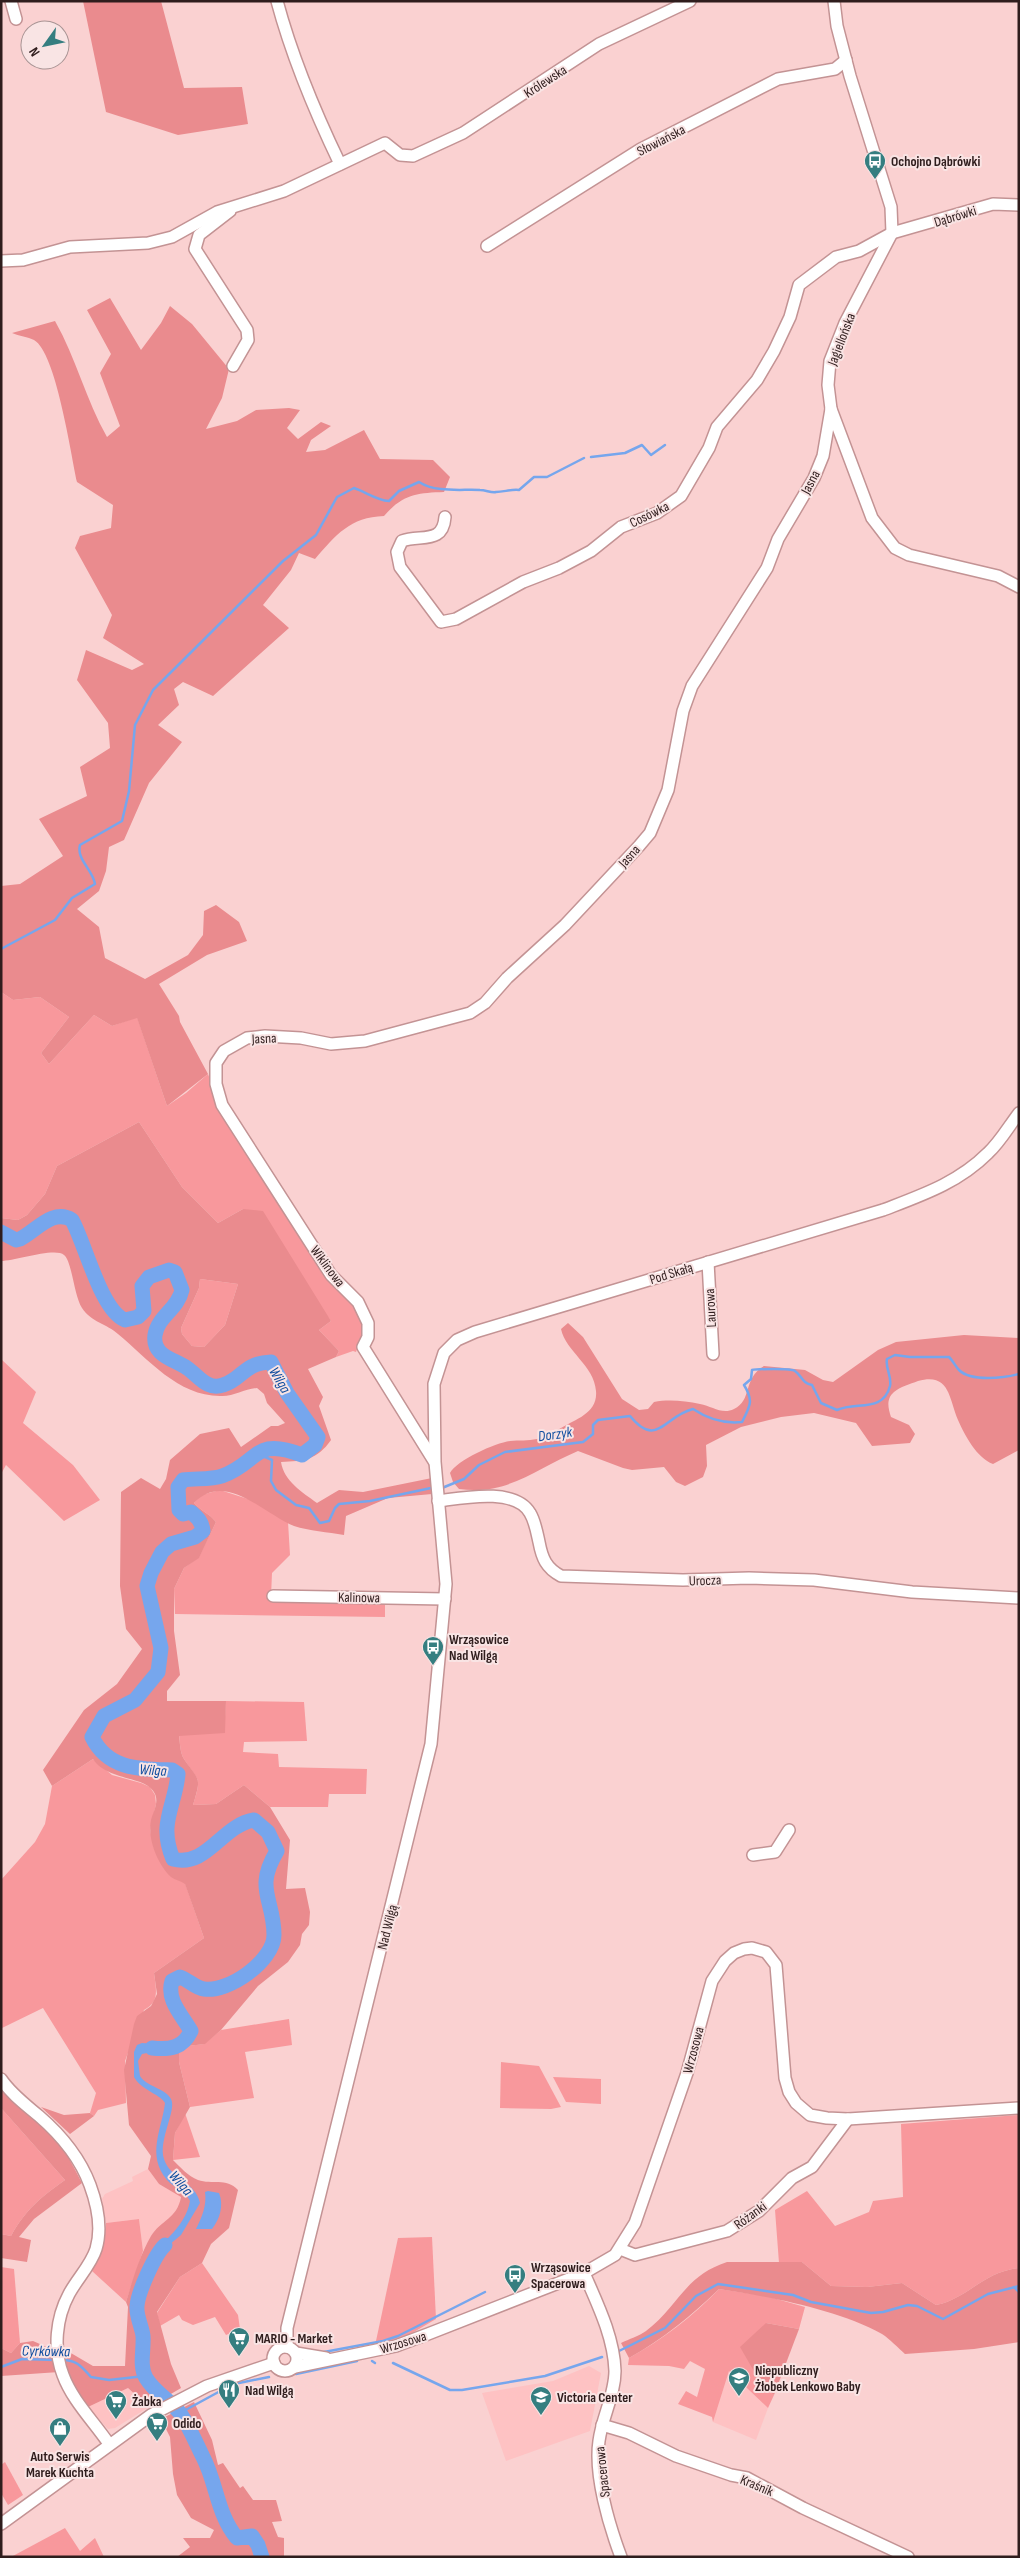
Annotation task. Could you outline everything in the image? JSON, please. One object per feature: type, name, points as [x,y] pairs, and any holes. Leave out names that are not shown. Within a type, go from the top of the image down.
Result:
[{"type":"street","points":[[10,1],[16,19]]},
{"type":"street","points":[[1,260],[23,260],[70,247],[148,243],[172,237],[217,212],[284,191],[340,164],[320,122],[283,24],[277,1]]},
{"type":"street","name":"Królewska","points":[[340,164],[385,143],[400,155],[413,156],[463,134],[599,44],[690,1]]},
{"type":"street","name":"Jagiellońska","points":[[834,1],[837,26],[846,60],[891,207],[892,233],[845,324],[830,361],[828,385],[831,409],[872,518],[895,548],[909,555],[998,576],[1019,587]]},
{"type":"street","name":"Słowiańska","points":[[488,246],[640,149],[778,79],[835,69],[846,60]]},
{"type":"street","name":"Dąbrówki","points":[[892,233],[993,204],[1019,205]]},
{"type":"street","points":[[233,366],[248,340],[247,330],[195,249],[199,235],[234,206]]},
{"type":"street","name":"Cosówka","points":[[445,517],[444,527],[439,534],[402,541],[397,552],[400,567],[441,622],[456,619],[522,582],[559,568],[591,551],[621,527],[657,513],[681,496],[709,448],[718,427],[757,380],[790,317],[799,285],[836,257],[858,251],[892,233]]},
{"type":"street","name":"Jasna","points":[[215,1067],[224,1051],[247,1038],[301,1038],[331,1044],[365,1041],[470,1013],[485,1003],[507,978],[565,925],[619,868],[650,833],[660,812],[674,768],[683,711],[692,686],[767,568],[778,539],[814,478],[822,456],[831,409]]},
{"type":"street","name":"Wiklinowa","points":[[215,1067],[216,1084],[222,1105],[331,1275],[358,1302],[368,1323],[368,1337],[363,1348],[435,1462]]},
{"type":"street","name":"Pod Skałą","points":[[438,1501],[435,1462],[434,1384],[444,1352],[457,1340],[475,1332],[884,1210],[951,1183],[990,1152],[1019,1113]]},
{"type":"street","name":"Laurowa","points":[[708,1262],[713,1354]]},
{"type":"street","name":"Urocza","points":[[438,1501],[478,1496],[504,1497],[521,1503],[529,1512],[545,1562],[552,1571],[561,1576],[683,1580],[749,1578],[814,1580],[912,1592],[1019,1598]]},
{"type":"street","name":"Nad Wilgą","points":[[291,2350],[287,2328],[431,1744],[445,1599],[445,1570],[438,1501]]},
{"type":"street","name":"Kalinowa","points":[[273,1596],[445,1599]]},
{"type":"street","points":[[753,1855],[775,1852],[789,1830]]},
{"type":"street","name":"Wrzosowa","points":[[294,2367],[396,2346],[584,2273],[608,2260],[620,2249],[635,2223],[675,2108],[712,1981],[725,1961],[734,1953],[748,1948],[759,1949],[768,1955],[776,1966],[785,2078],[792,2098],[810,2115],[827,2118],[848,2118],[1019,2108]]},
{"type":"street","points":[[2,2081],[65,2141],[77,2158],[90,2185],[97,2208],[99,2229],[96,2249],[69,2296],[59,2319],[57,2331],[58,2351],[60,2366],[68,2386],[109,2444]]},
{"type":"street","name":"Różanki","points":[[620,2249],[635,2255],[727,2231],[759,2211],[792,2178],[812,2167],[848,2118]]},
{"type":"street","name":"Spacerowa","points":[[584,2273],[605,2326],[613,2354],[614,2382],[602,2426],[598,2454],[607,2510],[621,2557]]},
{"type":"street","points":[[277,2350],[291,2350],[297,2360],[294,2367],[283,2371],[274,2364],[273,2356],[277,2350]]},
{"type":"street","name":"Wrzosowa","points":[[291,2350],[330,2359]]},
{"type":"street","points":[[1,2524],[151,2415],[185,2396],[229,2378],[274,2364]]},
{"type":"street","name":"Kraśnik","points":[[602,2426],[629,2433],[676,2456],[731,2475],[747,2478],[803,2508],[908,2557]]},
{"type":"shaded area","points":[[83,1],[161,1],[184,88],[242,87],[248,124],[178,135],[106,112]]},
{"type":"shaded area","points":[[110,298],[141,350],[161,323],[170,306],[192,324],[229,369],[222,398],[206,429],[237,421],[256,410],[289,408],[300,410],[287,428],[298,439],[321,422],[331,426],[311,440],[306,452],[325,450],[364,430],[380,459],[433,460],[450,477],[444,492],[411,496],[398,503],[384,516],[372,517],[353,524],[337,535],[315,559],[299,553],[291,570],[263,605],[289,628],[213,696],[183,682],[174,689],[179,705],[158,725],[182,742],[149,783],[124,840],[109,847],[106,871],[99,891],[77,909],[99,927],[105,958],[145,979],[188,955],[203,935],[204,911],[216,905],[239,922],[247,941],[207,955],[159,984],[179,1016],[180,1022],[208,1074],[167,1106],[137,1018],[112,1026],[94,1015],[49,1064],[41,1053],[69,1017],[40,997],[13,1000],[1,992],[1,886],[20,884],[63,856],[39,819],[87,796],[80,767],[110,748],[108,723],[77,680],[86,650],[132,670],[144,664],[103,638],[112,615],[75,548],[80,536],[111,528],[113,505],[77,482],[67,428],[49,363],[42,348],[34,340],[12,333],[55,321],[107,437],[120,426],[100,373],[111,354],[87,310]]},
{"type":"shaded area","points":[[1,992],[13,1000],[40,997],[69,1017],[41,1053],[49,1064],[94,1015],[112,1026],[137,1017],[167,1106],[208,1074],[220,1107],[356,1305],[365,1327],[356,1352],[353,1351],[336,1357],[339,1351],[319,1330],[331,1321],[243,1209],[218,1223],[182,1187],[139,1122],[57,1166],[45,1194],[27,1215],[18,1220],[1,1218]]},
{"type":"shaded area","points":[[139,1122],[182,1187],[218,1223],[243,1209],[263,1211],[331,1321],[319,1330],[339,1351],[336,1357],[308,1369],[323,1397],[319,1406],[331,1440],[321,1452],[309,1458],[281,1462],[286,1475],[305,1495],[317,1503],[339,1490],[363,1492],[432,1478],[432,1494],[388,1498],[346,1516],[344,1535],[294,1526],[244,1498],[231,1493],[218,1491],[206,1494],[194,1503],[216,1522],[199,1558],[184,1568],[174,1589],[174,1631],[180,1675],[167,1691],[167,1701],[226,1701],[225,1733],[179,1736],[183,1757],[198,1779],[198,1789],[193,1805],[216,1804],[244,1785],[270,1807],[290,1840],[286,1889],[305,1888],[310,1912],[309,1925],[302,1934],[300,1945],[288,1962],[258,1986],[221,2030],[205,2044],[179,2047],[179,2062],[190,2107],[175,2133],[173,2160],[188,2174],[198,2180],[224,2182],[238,2190],[229,2228],[211,2244],[202,2263],[180,2277],[157,2312],[171,2364],[181,2388],[149,2407],[128,2388],[88,2407],[64,2370],[64,2349],[93,2366],[125,2366],[128,2307],[126,2302],[134,2277],[151,2236],[176,2210],[181,2197],[159,2184],[148,2169],[151,2156],[129,2125],[124,2070],[137,2016],[151,2006],[157,1994],[154,1973],[204,1938],[185,1884],[166,1872],[158,1859],[152,1843],[150,1827],[156,1797],[151,1788],[108,1771],[93,1759],[52,1786],[43,1770],[84,1710],[117,1684],[142,1649],[126,1629],[120,1586],[121,1492],[141,1478],[160,1489],[166,1479],[170,1460],[200,1434],[229,1428],[241,1447],[271,1426],[285,1423],[267,1403],[264,1394],[257,1388],[225,1396],[205,1394],[177,1383],[152,1365],[114,1331],[94,1320],[82,1308],[69,1264],[64,1255],[44,1253],[1,1261],[1,1218],[18,1220],[27,1215],[45,1194],[57,1166]],"holes":[[[200,1279],[238,1284],[225,1325],[204,1347],[192,1346],[182,1334],[181,1328],[199,1288]]]},
{"type":"shaded area","points":[[200,1279],[238,1284],[225,1325],[204,1347],[192,1346],[182,1334],[181,1328],[199,1288]]},
{"type":"shaded area","points":[[568,1323],[583,1337],[622,1399],[639,1410],[648,1409],[654,1402],[683,1401],[721,1411],[730,1411],[744,1400],[753,1377],[764,1366],[805,1370],[823,1380],[833,1382],[878,1350],[896,1342],[964,1335],[1019,1338],[1019,1450],[993,1464],[987,1461],[972,1446],[964,1433],[947,1389],[936,1380],[929,1379],[918,1381],[899,1389],[891,1395],[889,1401],[891,1417],[909,1425],[915,1434],[910,1443],[872,1446],[856,1423],[814,1413],[781,1417],[741,1427],[706,1445],[707,1466],[703,1477],[685,1486],[676,1482],[664,1467],[632,1470],[578,1451],[507,1485],[476,1490],[459,1489],[453,1482],[450,1473],[468,1458],[503,1442],[534,1440],[547,1436],[590,1410],[596,1399],[594,1382],[564,1337],[561,1329]]},
{"type":"shaded area","points":[[1,1359],[36,1392],[23,1423],[73,1465],[100,1500],[64,1521],[6,1465],[1,1474]]},
{"type":"shaded area","points":[[220,1490],[251,1500],[288,1522],[290,1555],[272,1573],[271,1597],[385,1599],[385,1617],[175,1614],[174,1589],[184,1568],[199,1557],[216,1522],[194,1503],[201,1495]]},
{"type":"shaded area","points":[[226,1701],[304,1702],[307,1741],[244,1742],[243,1752],[278,1754],[279,1767],[367,1769],[366,1794],[329,1794],[328,1807],[270,1807],[244,1785],[216,1804],[193,1805],[198,1789],[198,1780],[183,1757],[179,1735],[224,1732]]},
{"type":"shaded area","points":[[93,1759],[112,1775],[150,1787],[155,1795],[156,1804],[150,1830],[154,1848],[167,1871],[185,1883],[204,1938],[154,1973],[155,1999],[144,2010],[125,2061],[126,2103],[98,2110],[94,2116],[90,2113],[96,2093],[43,2008],[2,2028],[1,2025],[1,1880],[35,1842],[45,1824],[52,1786]]},
{"type":"shaded area","points":[[289,2019],[292,2045],[245,2052],[254,2098],[190,2107],[179,2062],[179,2047],[204,2044],[221,2030]]},
{"type":"shaded area","points":[[501,2062],[539,2066],[561,2107],[551,2109],[500,2108]]},
{"type":"shaded area","points":[[553,2077],[601,2079],[601,2104],[566,2102]]},
{"type":"shaded area","points":[[1,2085],[62,2145],[82,2183],[34,2219],[19,2237],[31,2240],[27,2262],[1,2258],[1,2234],[11,2236],[22,2218],[34,2205],[65,2180],[1,2108]]},
{"type":"shaded area","points":[[41,2107],[64,2115],[90,2113],[94,2116],[70,2134]]},
{"type":"shaded area","points":[[1,2108],[65,2180],[34,2205],[22,2218],[11,2236],[1,2234]]},
{"type":"shaded area","points":[[185,2113],[200,2157],[173,2160],[175,2133]]},
{"type":"shaded area","points":[[1019,2115],[1019,2268],[1006,2270],[947,2302],[936,2305],[902,2283],[867,2287],[831,2286],[802,2262],[779,2263],[775,2210],[807,2191],[835,2226],[869,2212],[873,2201],[903,2197],[901,2124]]},
{"type":"shaded area","points":[[148,2169],[159,2184],[181,2197],[179,2207],[169,2220],[153,2233],[143,2251],[139,2219],[106,2223],[102,2199],[105,2194],[133,2181],[132,2177]]},
{"type":"shaded area","points":[[139,2219],[143,2251],[126,2302],[92,2271],[102,2250],[106,2223]]},
{"type":"shaded area","points":[[432,2237],[436,2319],[402,2339],[379,2345],[376,2341],[398,2238]]},
{"type":"shaded area","points":[[727,2262],[802,2262],[831,2286],[867,2287],[902,2283],[936,2305],[957,2297],[1006,2270],[1019,2268],[1019,2342],[974,2349],[905,2354],[882,2334],[864,2325],[824,2311],[781,2300],[719,2289],[676,2326],[629,2358],[621,2343],[646,2331],[657,2322],[682,2293],[701,2275]]},
{"type":"shaded area","points":[[202,2263],[238,2315],[240,2329],[226,2335],[215,2317],[193,2325],[182,2320],[179,2315],[160,2326],[157,2313],[180,2277]]},
{"type":"shaded area","points":[[1,2267],[14,2269],[20,2343],[11,2353],[1,2348]]},
{"type":"shaded area","points":[[719,2289],[766,2296],[805,2307],[799,2329],[766,2323],[763,2387],[774,2395],[768,2408],[729,2371],[713,2422],[712,2417],[678,2404],[686,2391],[697,2397],[705,2369],[690,2361],[684,2369],[669,2366],[628,2365],[629,2358],[677,2327]]},
{"type":"shaded area","points":[[766,2323],[799,2329],[774,2395],[763,2387],[740,2347]]},
{"type":"shaded area","points":[[33,2341],[49,2348],[59,2372],[1,2376],[1,2348],[11,2353],[20,2343]]},
{"type":"shaded area","name":"Victoria Center","points":[[589,2366],[601,2373],[590,2431],[506,2461],[482,2393],[553,2381]]},
{"type":"shaded area","name":"Niepubliczny Żłobek Lenkowo Baby","points":[[729,2371],[768,2408],[756,2440],[713,2422]]},
{"type":"shaded area","points":[[128,2388],[149,2407],[115,2428],[108,2429],[88,2407]]},
{"type":"shaded area","points":[[194,2402],[212,2440],[218,2465],[223,2463],[240,2488],[243,2486],[253,2500],[276,2500],[282,2521],[272,2522],[278,2537],[284,2538],[284,2557],[177,2557],[190,2547],[183,2538],[210,2538],[214,2530],[191,2518],[177,2495],[170,2437],[161,2419]]},
{"type":"shaded area","points":[[5,2462],[23,2495],[8,2505],[1,2493],[1,2465]]},
{"type":"shaded area","points":[[65,2528],[80,2551],[95,2538],[104,2557],[11,2557]]},
{"type":"water","points":[[142,2043],[170,2045],[170,2053],[152,2052],[142,2054],[138,2061],[140,2076],[147,2083],[165,2092],[171,2099],[172,2110],[163,2143],[164,2159],[167,2166],[194,2190],[200,2203],[181,2235],[163,2250],[156,2260],[153,2260],[151,2256],[157,2247],[180,2224],[190,2201],[185,2194],[167,2180],[157,2161],[157,2142],[165,2103],[141,2085],[134,2077],[134,2052],[137,2045]]},
{"type":"water","points":[[205,2192],[219,2193],[221,2207],[219,2216],[212,2229],[196,2229],[203,2211]]},
{"type":"waterway","points":[[591,457],[625,453],[642,445],[651,455],[665,445]]},
{"type":"waterway","points":[[1,949],[55,920],[72,898],[95,884],[80,855],[80,845],[122,821],[129,791],[135,725],[153,690],[283,561],[316,535],[337,497],[354,488],[375,498],[389,501],[399,491],[419,482],[433,488],[449,490],[494,492],[519,490],[534,477],[547,477],[584,458]]},
{"type":"waterway","name":"Wilga","points":[[1,1232],[16,1240],[51,1219],[65,1217],[72,1220],[108,1304],[116,1314],[125,1320],[138,1317],[144,1311],[142,1286],[149,1277],[169,1270],[175,1272],[182,1290],[177,1302],[157,1328],[155,1342],[160,1352],[212,1386],[230,1382],[255,1365],[271,1362],[287,1393],[318,1437],[315,1445],[302,1455],[274,1448],[265,1450],[234,1471],[222,1476],[183,1480],[178,1487],[179,1510],[183,1514],[191,1512],[198,1518],[203,1531],[195,1537],[171,1544],[162,1552],[151,1573],[147,1586],[161,1648],[158,1672],[135,1700],[104,1716],[92,1737],[99,1748],[116,1762],[137,1768],[172,1770],[178,1774],[167,1825],[167,1835],[173,1859],[185,1860],[196,1857],[233,1829],[243,1823],[254,1820],[268,1832],[277,1851],[267,1875],[267,1894],[274,1935],[272,1945],[266,1955],[248,1973],[237,1981],[225,1986],[204,1989],[180,1977],[172,1981],[171,1995],[173,2001],[191,2031],[188,2037],[175,2047],[165,2049],[152,2048]]},
{"type":"waterway","name":"Dorzyk","points":[[442,1488],[464,1479],[479,1465],[505,1452],[583,1442],[593,1434],[593,1425],[598,1420],[630,1416],[647,1430],[654,1430],[661,1428],[683,1413],[693,1409],[704,1416],[716,1420],[742,1422],[750,1404],[749,1395],[744,1385],[751,1379],[752,1370],[781,1369],[795,1371],[804,1381],[812,1385],[821,1403],[837,1410],[844,1407],[868,1405],[881,1400],[890,1386],[887,1359],[895,1355],[949,1357],[964,1374],[979,1378],[997,1378],[1019,1374]]},
{"type":"waterway","name":"Dorzyk","points":[[256,1453],[272,1460],[271,1481],[276,1490],[296,1505],[309,1508],[320,1523],[329,1521],[339,1504],[370,1501],[431,1488]]},
{"type":"waterway","name":"Wilga","points":[[165,2245],[148,2274],[140,2292],[137,2306],[137,2314],[143,2336],[142,2363],[144,2373],[158,2392],[176,2408],[186,2423],[208,2467],[221,2509],[230,2529],[237,2538],[252,2536],[258,2545],[262,2557]]},
{"type":"waterway","points":[[619,2351],[665,2328],[696,2296],[718,2284],[793,2295],[811,2302],[871,2313],[883,2312],[908,2305],[917,2306],[943,2319],[988,2294],[1019,2286]]},
{"type":"waterway","points":[[1014,2287],[1019,2292]]},
{"type":"waterway","points":[[324,2352],[383,2341],[398,2336],[485,2292]]},
{"type":"waterway","points":[[393,2363],[450,2390],[462,2390],[545,2376],[602,2357]]},
{"type":"waterway","name":"Cyrkówka","points":[[1,2367],[22,2359],[56,2360]]},
{"type":"waterway","name":"Cyrkówka","points":[[61,2360],[75,2362],[91,2377],[109,2380],[145,2376]]},
{"type":"waterway","points":[[296,2374],[357,2361]]},
{"type":"waterway","points":[[239,2383],[269,2377]]},
{"type":"waterway","points":[[180,2413],[224,2389]]},
{"type":"place","name":"Ochojno Dąbrówki","points":[[875,180]]},
{"type":"place","name":"Wrząsowice Nad Wilgą","points":[[433,1666]]},
{"type":"place","name":"Wrząsowice Spacerowa","points":[[515,2294]]},
{"type":"place","name":"MARIO - Market","points":[[239,2357]]},
{"type":"place","name":"Niepubliczny Żłobek Lenkowo Baby","points":[[739,2397]]},
{"type":"place","name":"Nad Wilgą","points":[[229,2409]]},
{"type":"place","name":"Victoria Center","points":[[541,2416]]},
{"type":"place","name":"Żabka","points":[[116,2420]]},
{"type":"place","name":"Odido","points":[[157,2442]]},
{"type":"place","name":"Auto Serwis Marek Kuchta","points":[[60,2447]]}]
